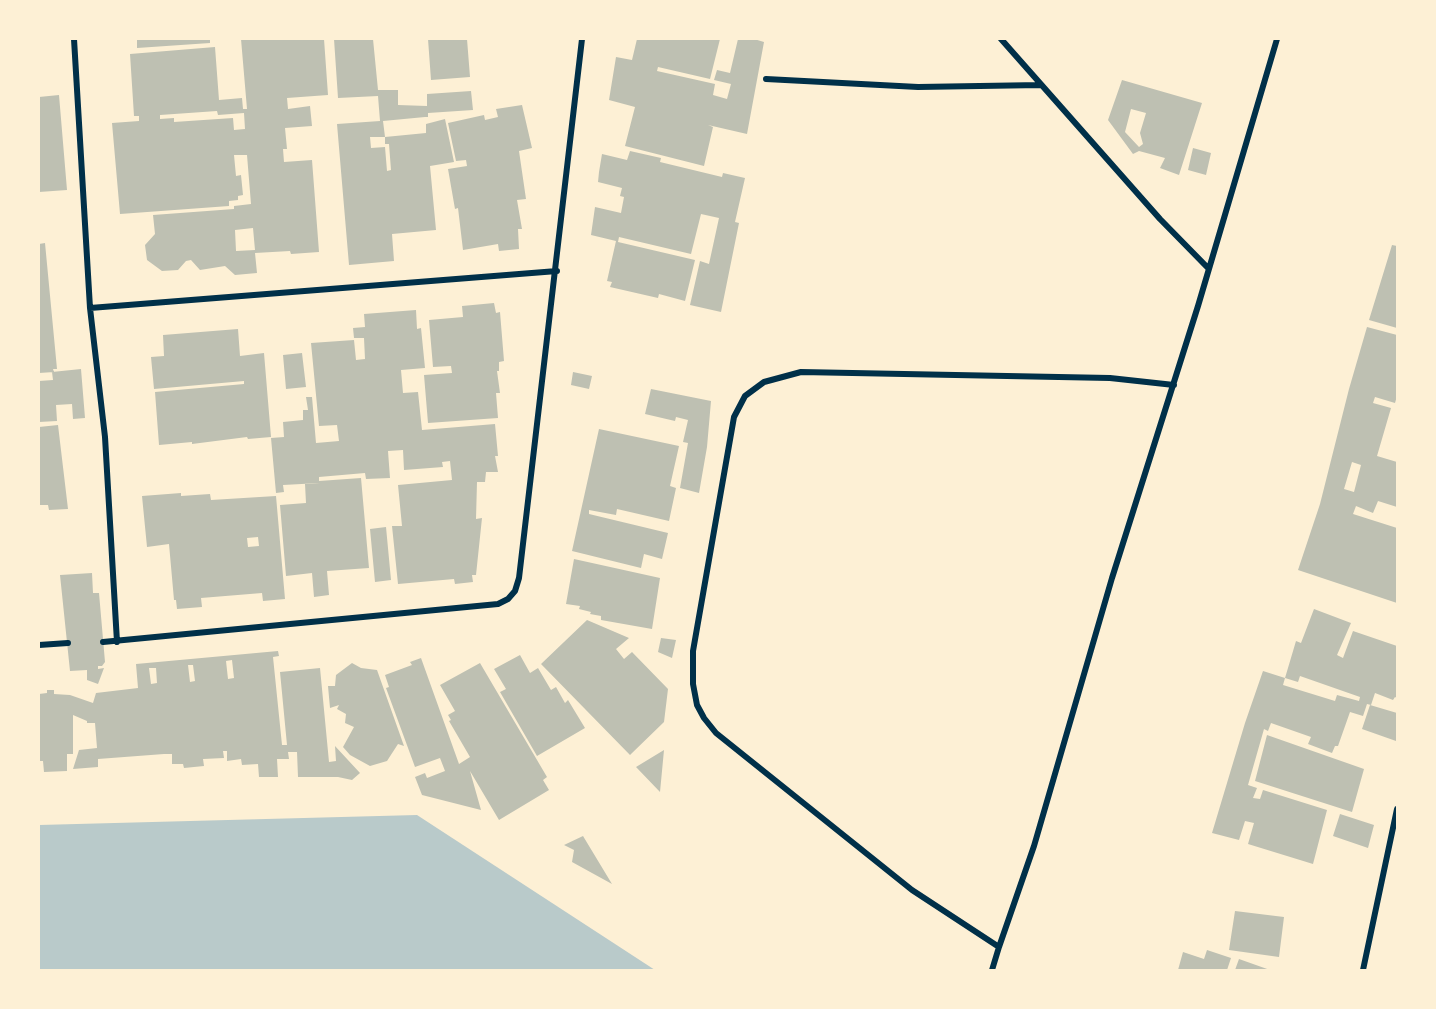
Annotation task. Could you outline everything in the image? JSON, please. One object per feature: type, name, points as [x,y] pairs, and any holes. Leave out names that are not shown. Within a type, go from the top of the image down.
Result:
[{"type":"street","points":[[74,39],[90,308],[105,436],[117,642]]},
{"type":"street","points":[[103,642],[498,604],[508,599],[515,591],[519,578],[557,271],[582,39]]},
{"type":"street","points":[[1001,39],[1160,219],[1208,267]]},
{"type":"street","points":[[992,970],[1035,846],[1109,590],[1174,385],[1277,39]]},
{"type":"street","points":[[766,79],[918,87],[1041,85]]},
{"type":"street","points":[[90,308],[557,271]]},
{"type":"street","points":[[999,947],[912,890],[716,733],[697,705],[693,684],[693,651],[734,417],[745,396],[764,382],[801,372],[1110,378],[1174,385]]},
{"type":"street","points":[[39,645],[68,643]]},
{"type":"street","points":[[1364,970],[1397,809]]},
{"type":"shaded area","points":[[417,815],[655,970],[39,970],[39,825]]},
{"type":"building","points":[[137,39],[210,39],[210,43],[137,48]]},
{"type":"building","points":[[241,39],[324,39],[328,95],[287,98],[288,109],[310,106],[312,126],[285,128],[287,149],[283,149],[284,162],[312,160],[319,252],[255,253],[257,273],[235,275],[225,266],[200,270],[191,260],[186,261],[178,270],[162,271],[147,260],[145,245],[155,234],[153,215],[234,209],[234,206],[251,204],[247,155],[234,155],[236,176],[241,175],[243,195],[238,196],[238,200],[229,201],[229,206],[120,214],[112,123],[139,121],[139,116],[134,116],[130,54],[215,47],[219,100],[242,98],[243,109],[247,109]],"holes":[[[217,111],[218,115],[244,113],[245,129],[234,130],[233,118],[174,122],[174,118],[160,119],[160,115]],[[253,228],[255,250],[236,251],[235,230]]]},
{"type":"building","points":[[334,39],[373,39],[378,90],[398,90],[398,105],[427,106],[427,94],[471,91],[473,110],[428,113],[428,117],[383,121],[385,137],[426,133],[426,124],[445,119],[454,162],[430,166],[436,230],[392,234],[394,261],[349,265],[337,124],[380,121],[378,96],[338,98]],"holes":[[[370,137],[385,137],[385,144],[389,144],[391,170],[387,171],[385,147],[371,148]]]},
{"type":"building","points":[[428,39],[467,39],[470,77],[431,80]]},
{"type":"building","points":[[637,39],[720,39],[710,79],[658,67],[657,71],[715,84],[713,95],[727,99],[731,84],[714,80],[717,70],[730,73],[738,39],[754,39],[764,42],[747,134],[708,125],[713,127],[704,166],[625,146],[635,107],[609,100],[616,57],[632,60]]},
{"type":"building","points":[[1122,80],[1202,103],[1179,175],[1160,168],[1165,158],[1139,151],[1133,154],[1108,120]],"holes":[[[1131,109],[1146,113],[1140,133],[1143,144],[1139,147],[1125,132]]]},
{"type":"building","points":[[59,95],[67,190],[39,192],[39,97]]},
{"type":"building","points":[[522,105],[532,148],[519,151],[526,199],[517,200],[522,229],[518,229],[519,249],[499,251],[498,244],[463,250],[458,208],[455,209],[448,169],[467,166],[466,160],[456,161],[448,123],[484,115],[485,120],[498,117],[496,109]]},
{"type":"building","points":[[1193,148],[1211,153],[1206,175],[1188,170]]},
{"type":"building","points":[[630,151],[661,158],[660,162],[722,177],[723,173],[745,178],[735,222],[739,223],[721,312],[690,305],[700,261],[709,264],[719,218],[701,214],[691,254],[619,237],[618,242],[695,260],[685,301],[659,294],[658,298],[610,287],[612,282],[607,281],[616,241],[591,235],[595,207],[621,213],[624,197],[620,196],[622,188],[598,182],[599,172],[602,154],[627,160]]},
{"type":"building","points":[[45,243],[57,369],[53,369],[54,372],[39,373],[39,244]]},
{"type":"building","points":[[1392,245],[1397,246],[1397,328],[1369,320]]},
{"type":"building","points":[[494,303],[496,313],[500,312],[504,361],[499,362],[499,371],[497,371],[500,393],[496,393],[498,418],[428,423],[424,375],[452,373],[451,366],[433,367],[429,320],[463,317],[462,306]]},
{"type":"building","points":[[416,310],[417,329],[421,328],[425,368],[401,370],[403,393],[418,392],[422,430],[495,424],[498,456],[495,456],[498,472],[486,472],[485,482],[477,482],[476,519],[482,518],[476,575],[472,575],[473,582],[455,584],[454,579],[398,584],[392,526],[402,526],[398,485],[452,480],[450,461],[442,462],[443,467],[404,470],[403,450],[388,451],[390,478],[366,479],[365,473],[319,477],[319,481],[361,478],[369,568],[327,571],[329,595],[314,597],[312,573],[286,576],[280,505],[306,503],[305,484],[320,483],[283,485],[284,492],[276,493],[271,438],[284,437],[283,422],[303,420],[303,410],[308,410],[306,397],[312,397],[316,443],[339,441],[337,425],[319,426],[311,343],[354,340],[356,360],[365,359],[364,338],[354,338],[353,328],[365,327],[364,314]]},
{"type":"building","points":[[1367,327],[1397,335],[1395,403],[1375,397],[1373,403],[1391,408],[1377,456],[1397,462],[1397,507],[1378,501],[1373,513],[1356,506],[1353,514],[1397,528],[1397,603],[1298,570],[1320,504]],"holes":[[[1352,462],[1361,465],[1354,492],[1344,489]]]},
{"type":"building","points":[[238,329],[240,356],[264,353],[271,437],[159,445],[155,392],[244,384],[244,381],[154,389],[151,357],[164,356],[163,335]]},
{"type":"building","points":[[302,353],[306,387],[286,389],[283,355]]},
{"type":"building","points":[[81,369],[85,418],[73,419],[72,404],[56,405],[57,421],[39,422],[39,381],[53,380],[52,372]]},
{"type":"building","points":[[573,372],[592,376],[589,389],[571,385]]},
{"type":"building","points":[[651,389],[711,401],[707,447],[699,493],[680,488],[688,443],[683,442],[688,420],[676,417],[675,421],[645,414]]},
{"type":"building","points":[[58,425],[68,509],[49,510],[48,505],[39,505],[39,427]]},
{"type":"building","points":[[599,429],[679,446],[670,486],[676,488],[669,521],[617,509],[616,515],[589,510],[589,514],[668,533],[662,559],[644,554],[641,568],[572,551]]},
{"type":"building","points":[[181,493],[181,496],[210,494],[211,500],[276,496],[285,599],[263,601],[262,593],[201,598],[202,607],[177,609],[176,600],[174,600],[169,544],[147,547],[142,496]],"holes":[[[258,537],[259,546],[248,547],[247,538]]]},
{"type":"building","points":[[386,527],[391,580],[375,582],[370,529]]},
{"type":"building","points":[[574,559],[660,578],[652,629],[601,620],[601,616],[579,609],[580,606],[566,604]]},
{"type":"building","points":[[92,573],[93,593],[99,593],[105,662],[102,666],[98,666],[98,669],[104,668],[98,684],[87,680],[87,670],[70,671],[60,575]]},
{"type":"building","points":[[1314,609],[1351,623],[1337,655],[1343,658],[1353,631],[1397,646],[1397,698],[1393,700],[1375,693],[1371,705],[1367,704],[1363,716],[1350,712],[1338,746],[1335,746],[1332,753],[1308,744],[1311,737],[1271,723],[1268,731],[1264,729],[1248,785],[1257,788],[1253,798],[1260,799],[1263,790],[1327,810],[1313,864],[1248,844],[1254,823],[1245,821],[1239,840],[1212,833],[1263,671],[1285,678],[1296,641],[1301,643]],"holes":[[[1300,676],[1360,697],[1359,701],[1337,695],[1335,701],[1283,685],[1285,678],[1298,682]]]},
{"type":"building","points":[[587,620],[629,638],[616,649],[624,659],[632,652],[668,689],[664,722],[630,755],[541,664]]},
{"type":"building","points":[[661,638],[676,640],[672,658],[658,652]]},
{"type":"building","points":[[278,651],[279,656],[273,657],[282,745],[287,745],[280,672],[320,668],[329,762],[336,761],[335,746],[360,773],[352,780],[338,777],[298,777],[297,752],[288,752],[289,759],[277,759],[278,777],[259,777],[258,764],[242,765],[241,759],[227,761],[227,751],[223,751],[224,758],[203,759],[204,766],[184,768],[183,764],[172,764],[172,754],[164,754],[98,759],[98,767],[73,769],[79,750],[97,748],[95,723],[87,723],[73,715],[73,754],[67,754],[67,771],[44,772],[43,761],[39,761],[39,694],[47,693],[47,690],[54,690],[54,694],[70,695],[93,703],[96,693],[138,688],[136,664]],"holes":[[[232,660],[234,678],[228,679],[226,661]],[[188,665],[193,665],[195,681],[190,682]],[[149,668],[156,668],[157,683],[151,684]]]},
{"type":"building","points":[[520,655],[530,673],[538,668],[551,690],[556,687],[565,703],[568,700],[585,728],[537,756],[500,692],[506,689],[494,669]]},
{"type":"building","points":[[421,658],[459,764],[470,757],[449,721],[451,720],[448,715],[455,711],[440,685],[480,663],[547,777],[543,780],[549,790],[499,820],[470,771],[481,810],[422,795],[415,777],[425,773],[427,778],[445,771],[440,758],[415,767],[386,688],[389,687],[385,675],[412,665],[410,662]]},
{"type":"building","points":[[352,663],[361,668],[377,670],[404,746],[398,744],[387,761],[370,766],[350,755],[343,747],[354,727],[345,723],[346,714],[337,709],[339,705],[330,708],[328,686],[335,686],[336,675]]},
{"type":"building","points":[[1370,705],[1397,713],[1396,741],[1362,729]]},
{"type":"building","points":[[1267,735],[1364,769],[1352,812],[1255,781]]},
{"type":"building","points":[[664,750],[660,792],[636,767]]},
{"type":"building","points":[[1340,814],[1374,825],[1368,848],[1333,836]]},
{"type":"building","points":[[583,836],[612,884],[572,862],[574,850],[564,845]]},
{"type":"building","points":[[1235,911],[1284,917],[1279,957],[1229,950]]},
{"type":"building","points":[[1207,950],[1231,958],[1227,970],[1178,970],[1183,952],[1204,959]]},
{"type":"building","points":[[1239,959],[1270,970],[1235,970]]}]
